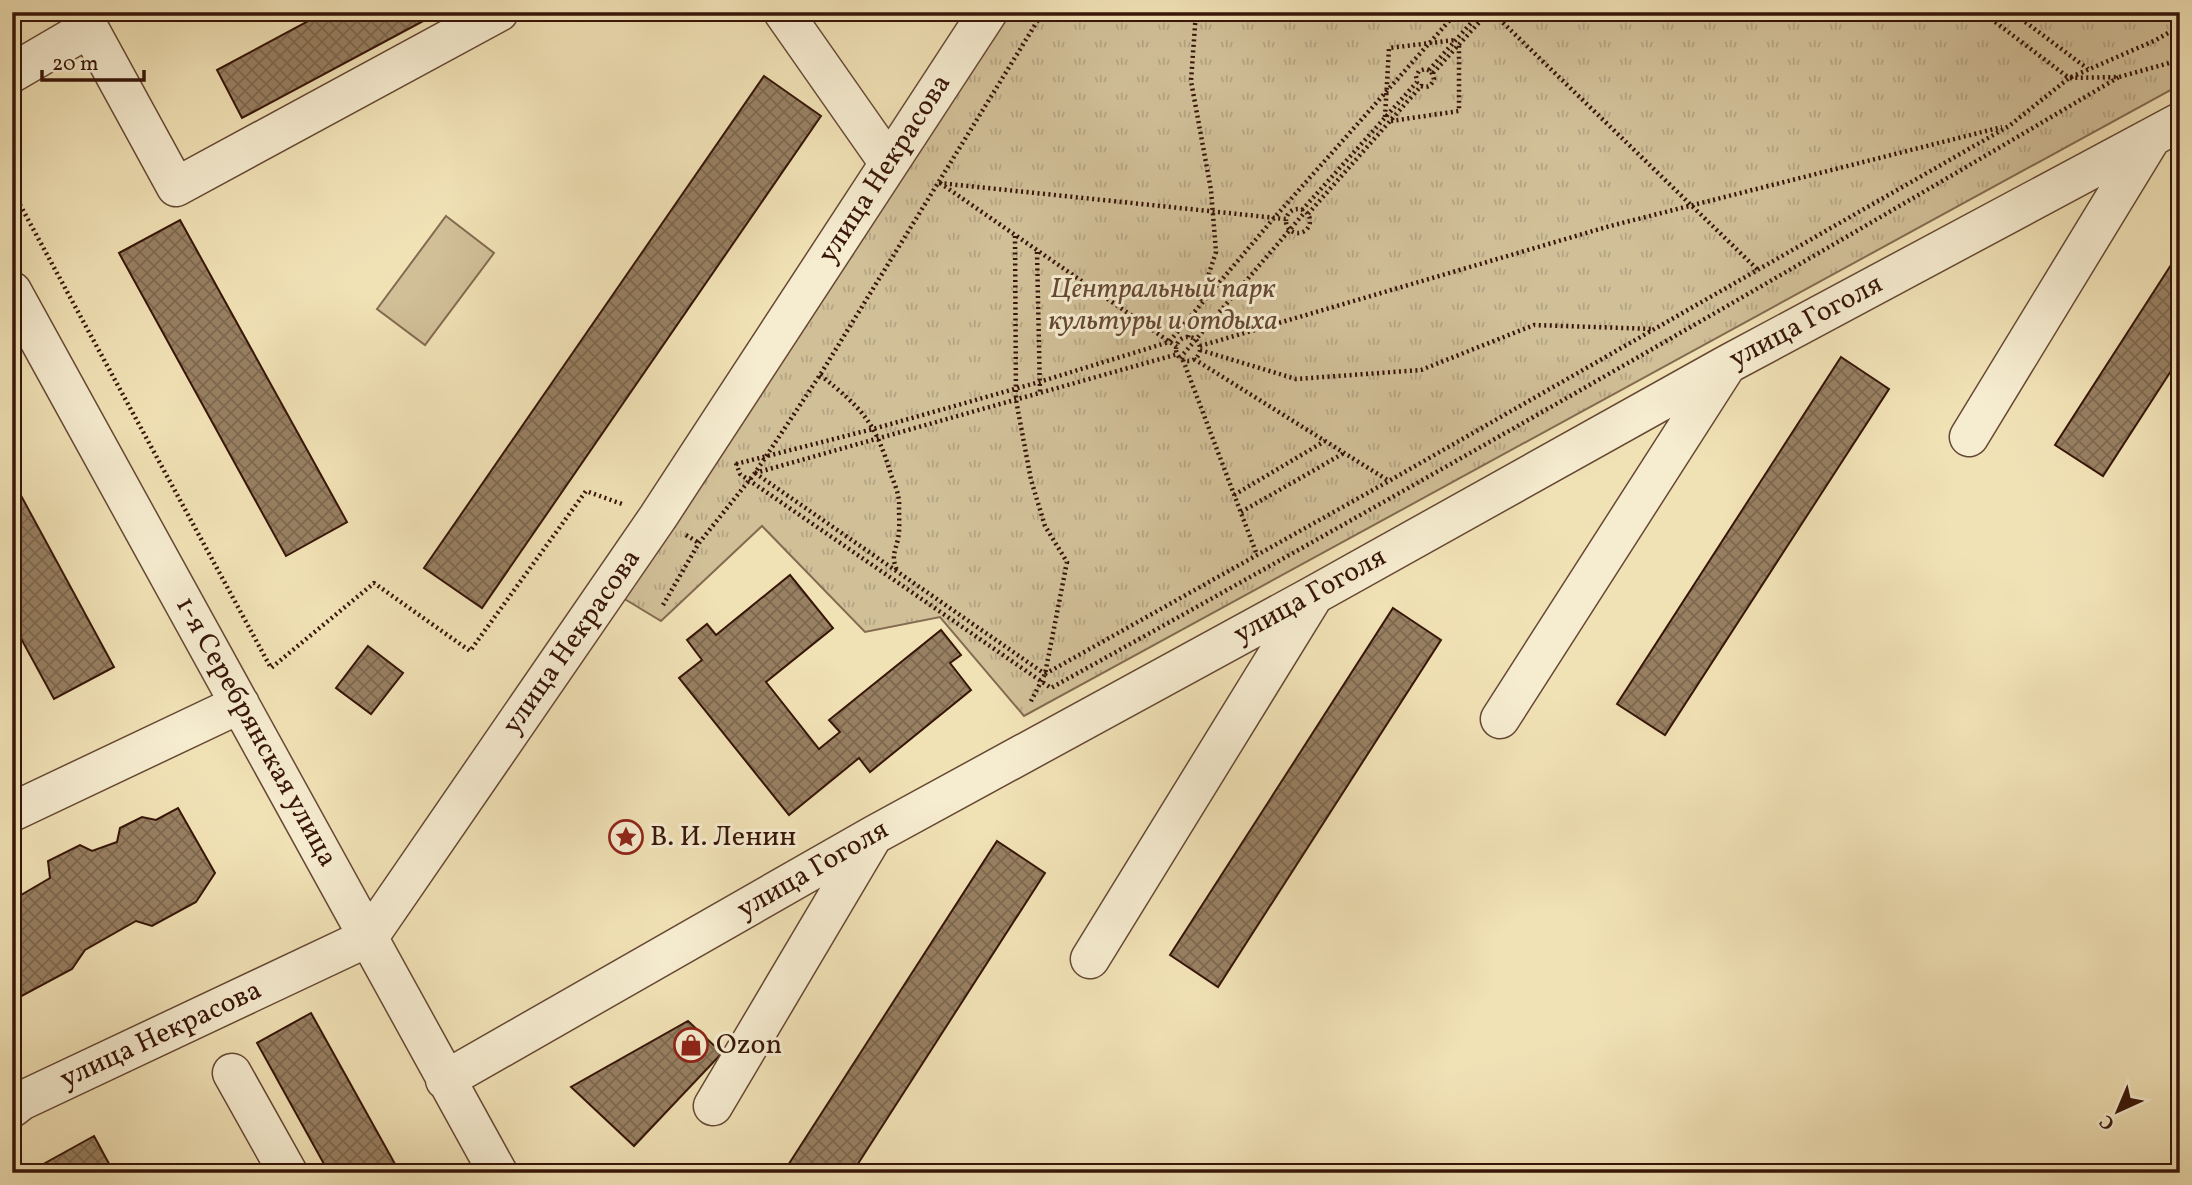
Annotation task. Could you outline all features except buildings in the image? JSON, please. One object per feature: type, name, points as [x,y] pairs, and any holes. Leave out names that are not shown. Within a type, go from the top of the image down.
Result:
[{"type":"street","points":[[12,73],[89,28],[176,187],[499,12]]},
{"type":"street","points":[[783,12],[888,162]]},
{"type":"street","name":"улица Некрасова","points":[[15,1098],[369,936],[658,517],[988,12]]},
{"type":"street","points":[[1969,437],[2166,130]]},
{"type":"street","name":"улица Гоголя","points":[[445,1080],[874,835],[1314,595],[1728,363],[2166,130]]},
{"type":"street","name":"1-я Серебрянская улица","points":[[12,291],[498,1173]]},
{"type":"street","points":[[1500,719],[1728,363]]},
{"type":"street","points":[[1090,960],[1314,595]]},
{"type":"street","points":[[12,812],[240,704]]},
{"type":"street","points":[[713,1106],[874,835]]},
{"type":"street","points":[[232,1073],[288,1173]]},
{"type":"path","points":[[663,605],[699,543],[755,473],[820,375],[1043,12]]},
{"type":"path","points":[[1188,337],[1216,252],[1213,211],[1191,81],[1196,12]]},
{"type":"path","points":[[736,464],[1040,382],[1169,342],[1274,218],[1457,12]]},
{"type":"path","points":[[1982,12],[2069,78],[2119,77],[2180,60]]},
{"type":"path","points":[[2012,12],[2089,69]]},
{"type":"path","points":[[1430,72],[1481,14],[1489,18],[1495,13],[1758,270]]},
{"type":"path","points":[[1045,674],[1390,481],[2009,126],[2069,78],[2180,26]]},
{"type":"path","points":[[1388,119],[1389,48],[1457,42]]},
{"type":"path","points":[[1388,119],[1459,111],[1457,42]]},
{"type":"path","points":[[1388,119],[1417,82],[1419,71],[1430,72]]},
{"type":"path","points":[[1180,357],[1388,119],[1420,86],[1431,84],[1434,79],[1430,72]]},
{"type":"path","points":[[738,452],[736,464],[740,474],[1051,688],[1356,519],[1905,204],[2119,77]]},
{"type":"path","points":[[1195,359],[1200,348],[1611,226],[2009,126]]},
{"type":"path","points":[[939,183],[1286,219]]},
{"type":"path","points":[[939,183],[1177,347],[1257,555]]},
{"type":"path","points":[[12,191],[271,668],[374,583],[470,651],[586,491],[658,517]]},
{"type":"path","points":[[1286,219],[1294,210],[1305,212]]},
{"type":"path","points":[[1290,230],[1300,233],[1304,231],[1310,222],[1305,212]]},
{"type":"path","points":[[1286,219],[1290,230]]},
{"type":"path","points":[[1015,236],[1016,400],[1031,480],[1045,526],[1067,562],[1045,674],[1030,703]]},
{"type":"path","points":[[1037,251],[1040,393]]},
{"type":"path","points":[[1177,347],[1181,340],[1188,337],[1196,340],[1200,348],[1296,379],[1421,370],[1534,325],[1655,329]]},
{"type":"path","points":[[755,473],[1040,393],[1180,357],[1195,359],[1390,481]]},
{"type":"path","points":[[820,375],[866,415],[878,438],[900,502],[898,541],[893,551],[897,571]]},
{"type":"path","points":[[1234,495],[1325,440]]},
{"type":"path","points":[[1241,512],[1345,453]]},
{"type":"path","points":[[755,473],[1045,674]]},
{"type":"green space","name":"Центральный парк культуры и отдыха","points":[[1003,12],[2180,12],[2180,85],[1024,716],[940,617],[865,632],[762,526],[661,621],[618,595]]},
{"type":"green space","points":[[446,216],[494,253],[425,345],[377,309]]},
{"type":"place","name":"В. И. Ленин","points":[[626,837]]},
{"type":"place","name":"Ozon","points":[[691,1045]]}]
